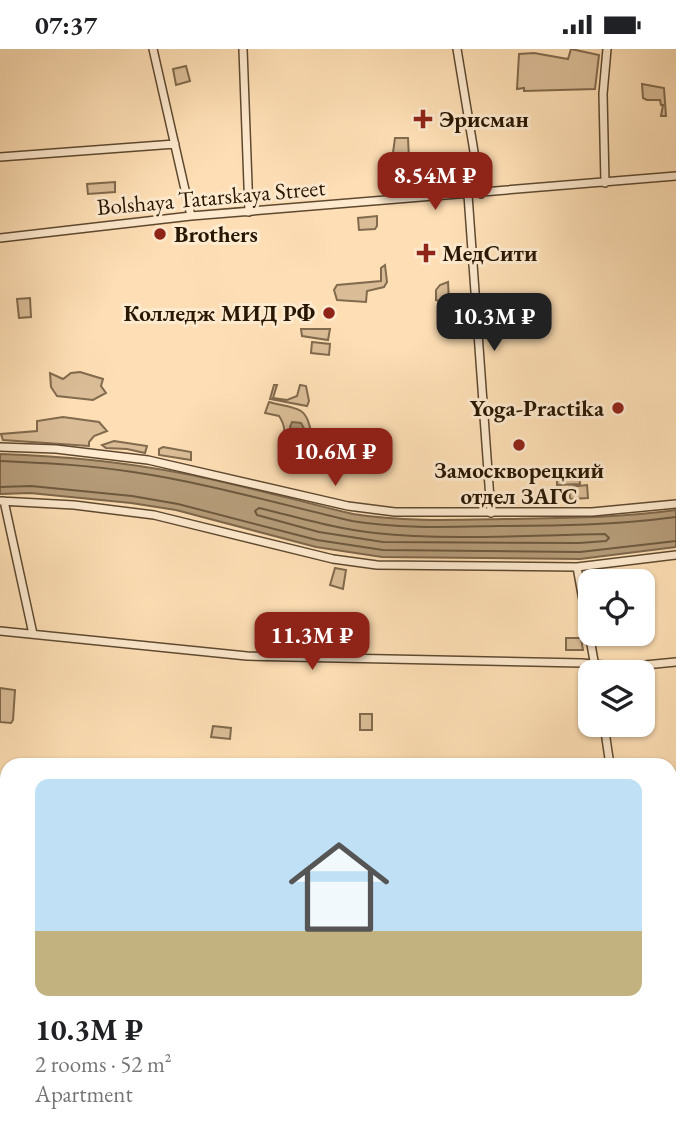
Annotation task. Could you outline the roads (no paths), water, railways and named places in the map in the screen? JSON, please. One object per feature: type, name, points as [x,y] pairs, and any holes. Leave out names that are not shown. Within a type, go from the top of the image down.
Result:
[{"type":"street","points":[[153,49],[191,216]]},
{"type":"street","points":[[243,49],[250,212]]},
{"type":"street","points":[[457,49],[481,194]]},
{"type":"street","points":[[605,183],[603,94],[607,49]]},
{"type":"street","points":[[0,156],[175,144]]},
{"type":"street","name":"Bolshaya Tatarskaya Street","points":[[0,238],[191,216],[676,176]]},
{"type":"street","points":[[468,195],[491,513]]},
{"type":"street","points":[[0,447],[56,449],[148,460],[348,506],[381,511],[592,512],[676,504]]},
{"type":"street","points":[[33,634],[2,501],[74,505],[155,515],[353,562],[402,566],[577,567],[676,555]]},
{"type":"street","points":[[577,567],[594,660]]},
{"type":"street","points":[[0,631],[259,657],[578,667]]},
{"type":"street","points":[[655,664],[676,662]]},
{"type":"street","points":[[606,737],[609,758]]},
{"type":"water","points":[[292,422],[301,423],[306,432],[306,446],[303,449],[291,445],[295,436],[290,427]]},
{"type":"water","points":[[0,454],[94,460],[163,470],[353,514],[391,518],[569,518],[676,510],[676,547],[580,559],[382,557],[316,547],[176,510],[30,493],[0,494]]},
{"type":"place","name":"Эрисман","points":[[423,119]]},
{"type":"place","name":"Brothers","points":[[160,234]]},
{"type":"place","name":"МедСити","points":[[426,253]]},
{"type":"place","name":"Колледж МИД РФ","points":[[329,313]]},
{"type":"place","name":"Yoga-Practika","points":[[618,408]]},
{"type":"place","name":"Замоскворецкий отдел ЗАГС","points":[[519,445]]}]
